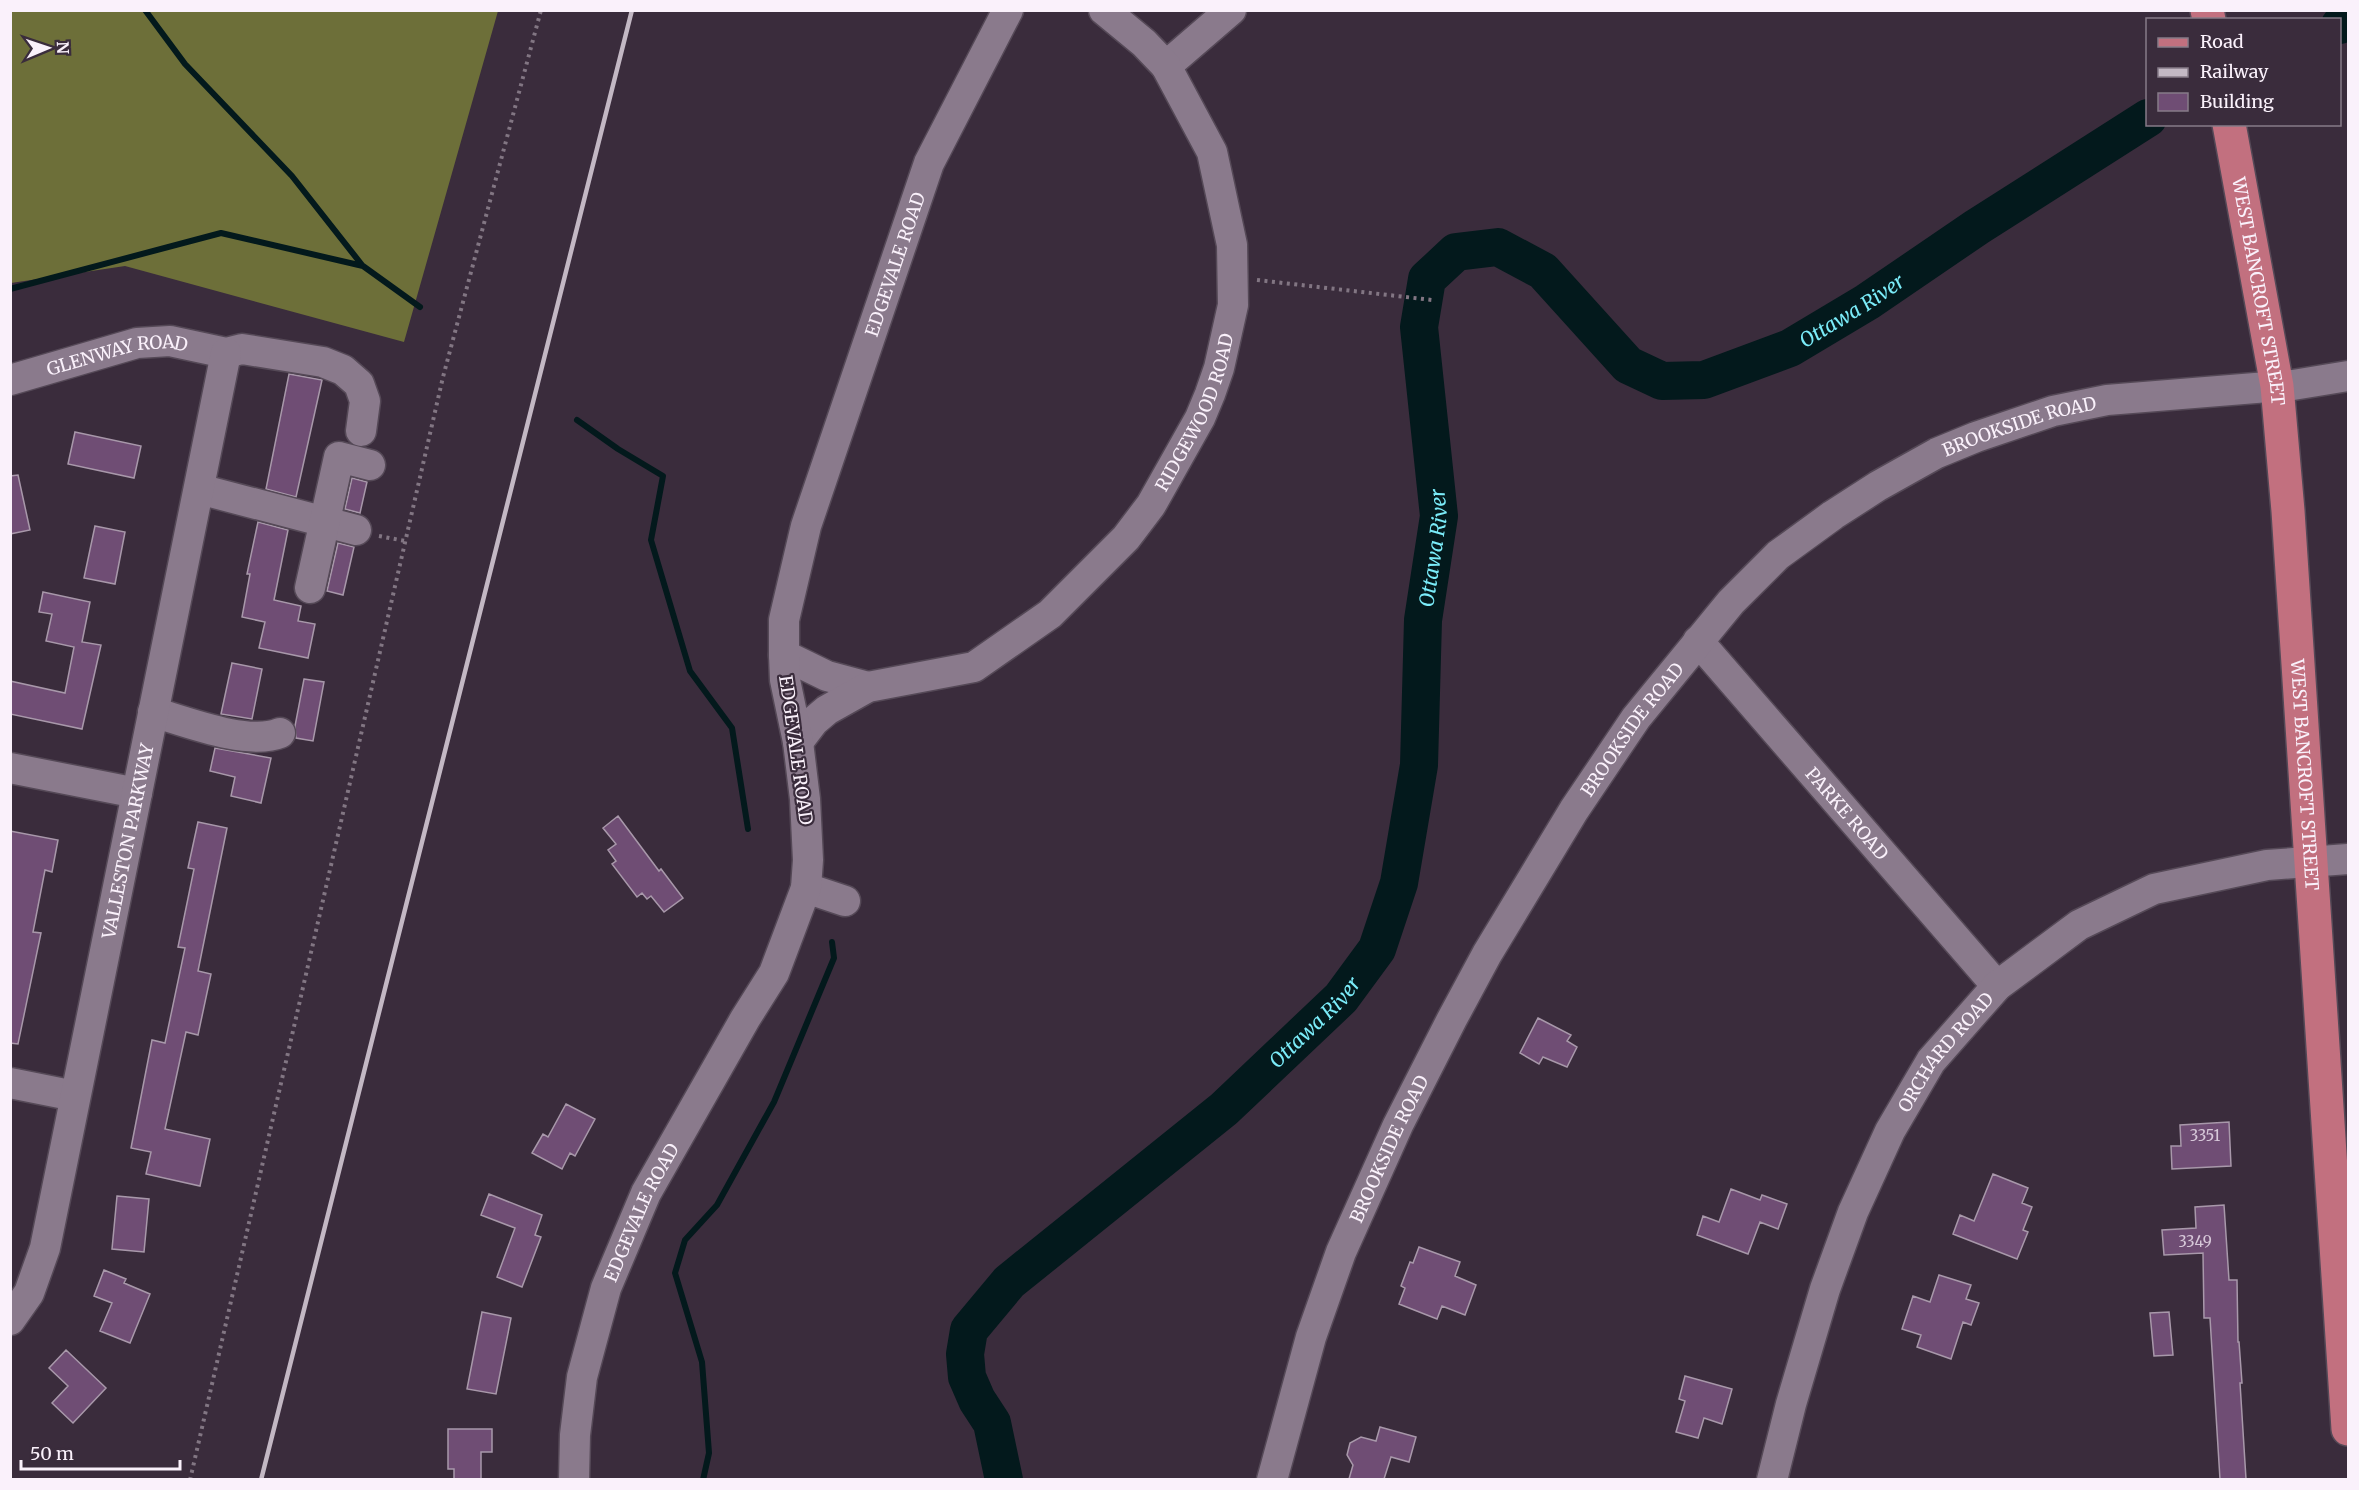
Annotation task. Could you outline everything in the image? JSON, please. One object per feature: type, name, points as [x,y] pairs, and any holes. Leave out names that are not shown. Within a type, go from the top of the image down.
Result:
[{"type":"main road","name":"WEST BANCROFT STREET","points":[[2229,126],[2277,386],[2288,511],[2349,1429]]},
{"type":"street","name":"RIDGEWOOD ROAD","points":[[798,742],[814,721],[827,710],[868,687],[974,667],[1050,614],[1126,538],[1151,505],[1200,418],[1220,368],[1233,305],[1232,245],[1212,152],[1166,66],[1144,43],[1104,10]]},
{"type":"street","points":[[1166,66],[1231,10]]},
{"type":"street","name":"EDGEVALE ROAD","points":[[574,1479],[575,1435],[582,1377],[606,1288],[646,1193],[745,1019],[774,973],[806,888],[808,860],[806,819],[798,742],[785,680],[784,620],[806,526],[839,422],[929,163],[1012,13]]},
{"type":"street","name":"GLENWAY ROAD","points":[[10,380],[145,341],[170,341],[226,353],[242,349],[323,362],[343,370],[359,384],[365,400],[361,431]]},
{"type":"street","name":"VALLESTON PARKWAY","points":[[10,1320],[29,1293],[39,1271],[45,1248],[226,353]]},
{"type":"street","name":"BROOKSIDE ROAD","points":[[1272,1479],[1311,1337],[1341,1252],[1403,1114],[1487,954],[1574,810],[1636,718],[1731,602],[1778,555],[1878,486],[1937,453],[1976,437],[2043,414],[2107,400],[2277,386],[2349,376]]},
{"type":"street","points":[[310,588],[339,457],[370,465]]},
{"type":"street","points":[[199,489],[356,530]]},
{"type":"street","name":"PARKE ROAD","points":[[1698,641],[1996,986]]},
{"type":"street","name":"RIDGEWOOD ROAD","points":[[784,654],[827,676],[868,687]]},
{"type":"street","points":[[153,712],[241,736],[269,738],[280,733]]},
{"type":"street","points":[[10,768],[137,793]]},
{"type":"street","name":"ORCHARD ROAD","points":[[1772,1479],[1791,1404],[1825,1289],[1854,1212],[1890,1131],[1930,1061],[1996,986],[2079,925],[2154,889],[2267,865],[2349,859]]},
{"type":"street","points":[[806,888],[845,901]]},
{"type":"street","points":[[10,1083],[75,1096]]},
{"type":"path","points":[[190,1479],[442,377],[541,10]]},
{"type":"path","points":[[1233,275],[1264,281],[1432,300]]},
{"type":"green space","points":[[10,11],[498,11],[404,342],[125,266],[11,283]]},
{"type":"building","points":[[289,374],[322,380],[296,497],[266,489]]},
{"type":"building","points":[[75,432],[141,446],[134,478],[68,464]]},
{"type":"building","points":[[18,475],[30,530],[10,534],[10,476]]},
{"type":"building","points":[[352,478],[367,482],[360,513],[345,509]]},
{"type":"building","points":[[258,522],[288,530],[274,600],[301,606],[298,621],[315,624],[308,658],[259,648],[265,622],[242,617],[250,574],[247,574]]},
{"type":"building","points":[[95,526],[125,532],[115,584],[84,578]]},
{"type":"building","points":[[338,543],[354,547],[343,595],[327,591]]},
{"type":"building","points":[[43,592],[90,602],[82,642],[101,645],[82,729],[10,714],[10,681],[65,693],[74,647],[46,641],[52,614],[39,612]]},
{"type":"building","points":[[232,663],[262,669],[252,719],[221,714]]},
{"type":"building","points":[[304,679],[324,682],[313,741],[296,738],[295,726]]},
{"type":"building","points":[[215,748],[271,758],[261,803],[231,796],[235,777],[210,771]]},
{"type":"building","points":[[618,816],[659,871],[661,869],[683,898],[664,912],[651,896],[647,899],[642,893],[637,897],[612,864],[616,861],[608,850],[616,844],[603,828]]},
{"type":"building","points":[[198,822],[227,828],[198,971],[211,974],[198,1035],[186,1032],[165,1129],[210,1139],[200,1186],[146,1174],[151,1152],[131,1148],[152,1040],[165,1043],[185,948],[178,947],[194,869],[188,868]]},
{"type":"building","points":[[10,831],[58,840],[52,872],[45,870],[33,932],[41,933],[18,1044],[10,1043]]},
{"type":"building","points":[[1538,1018],[1571,1035],[1567,1041],[1577,1047],[1567,1067],[1543,1057],[1539,1064],[1520,1053]]},
{"type":"building","points":[[566,1104],[595,1119],[575,1156],[570,1153],[562,1169],[532,1153],[543,1134],[548,1137]]},
{"type":"building","points":[[2229,1122],[2231,1166],[2172,1169],[2171,1146],[2181,1146],[2180,1125]]},
{"type":"building","points":[[1993,1174],[2028,1188],[2022,1203],[2032,1207],[2023,1230],[2028,1232],[2017,1259],[1953,1234],[1960,1215],[1974,1221]]},
{"type":"building","points":[[1731,1189],[1760,1200],[1762,1195],[1787,1204],[1778,1229],[1760,1222],[1748,1254],[1697,1235],[1703,1216],[1719,1222]]},
{"type":"building","points":[[489,1194],[542,1215],[535,1235],[541,1237],[522,1287],[497,1277],[515,1228],[481,1215]]},
{"type":"building","points":[[117,1196],[149,1199],[144,1252],[112,1249]]},
{"type":"building","points":[[2224,1205],[2229,1280],[2237,1280],[2238,1342],[2246,1479],[2220,1479],[2210,1318],[2204,1318],[2203,1253],[2164,1255],[2162,1230],[2196,1228],[2195,1207]]},
{"type":"building","points":[[1419,1247],[1460,1262],[1455,1276],[1476,1285],[1465,1315],[1442,1306],[1437,1319],[1399,1304],[1405,1288],[1401,1286],[1410,1262],[1413,1263]]},
{"type":"building","points":[[104,1270],[126,1279],[124,1283],[150,1294],[130,1343],[100,1331],[112,1303],[94,1296]]},
{"type":"building","points":[[1939,1275],[1971,1285],[1966,1299],[1979,1303],[1971,1325],[1963,1322],[1951,1359],[1917,1347],[1921,1335],[1902,1329],[1913,1296],[1930,1302]]},
{"type":"building","points":[[482,1312],[511,1318],[496,1394],[467,1389]]},
{"type":"building","points":[[2169,1312],[2173,1355],[2154,1356],[2150,1313]]},
{"type":"building","points":[[66,1350],[106,1388],[73,1423],[52,1403],[68,1386],[49,1368]]},
{"type":"building","points":[[1685,1376],[1732,1389],[1722,1424],[1704,1418],[1698,1438],[1676,1432],[1685,1401],[1679,1399]]},
{"type":"building","points":[[1380,1427],[1416,1437],[1409,1462],[1391,1457],[1384,1479],[1349,1479],[1353,1465],[1347,1455],[1350,1443],[1361,1437],[1376,1441]]},
{"type":"building","points":[[448,1429],[492,1429],[492,1452],[481,1452],[481,1479],[454,1479],[454,1469],[448,1469]]},
{"type":"waterway","points":[[145,10],[185,64],[292,176],[362,265]]},
{"type":"waterway","name":"Ottawa River","points":[[2341,24],[2348,21]]},
{"type":"waterway","name":"Ottawa River","points":[[1004,1480],[992,1423],[977,1400],[967,1377],[965,1354],[969,1330],[1009,1282],[1224,1109],[1341,998],[1377,949],[1399,883],[1419,765],[1423,620],[1439,516],[1419,327],[1427,279],[1456,252],[1498,247],[1543,271],[1628,365],[1662,381],[1704,380],[1790,348],[1867,302],[1977,227],[2146,119]]},
{"type":"waterway","points":[[10,289],[221,233],[363,266],[420,307]]},
{"type":"waterway","points":[[577,420],[618,449],[663,476],[651,540],[690,671],[732,728],[748,829]]},
{"type":"waterway","points":[[703,1480],[709,1453],[702,1362],[675,1273],[685,1240],[717,1205],[774,1102],[834,958],[832,942]]},
{"type":"railway","points":[[261,1480],[632,10]]}]
